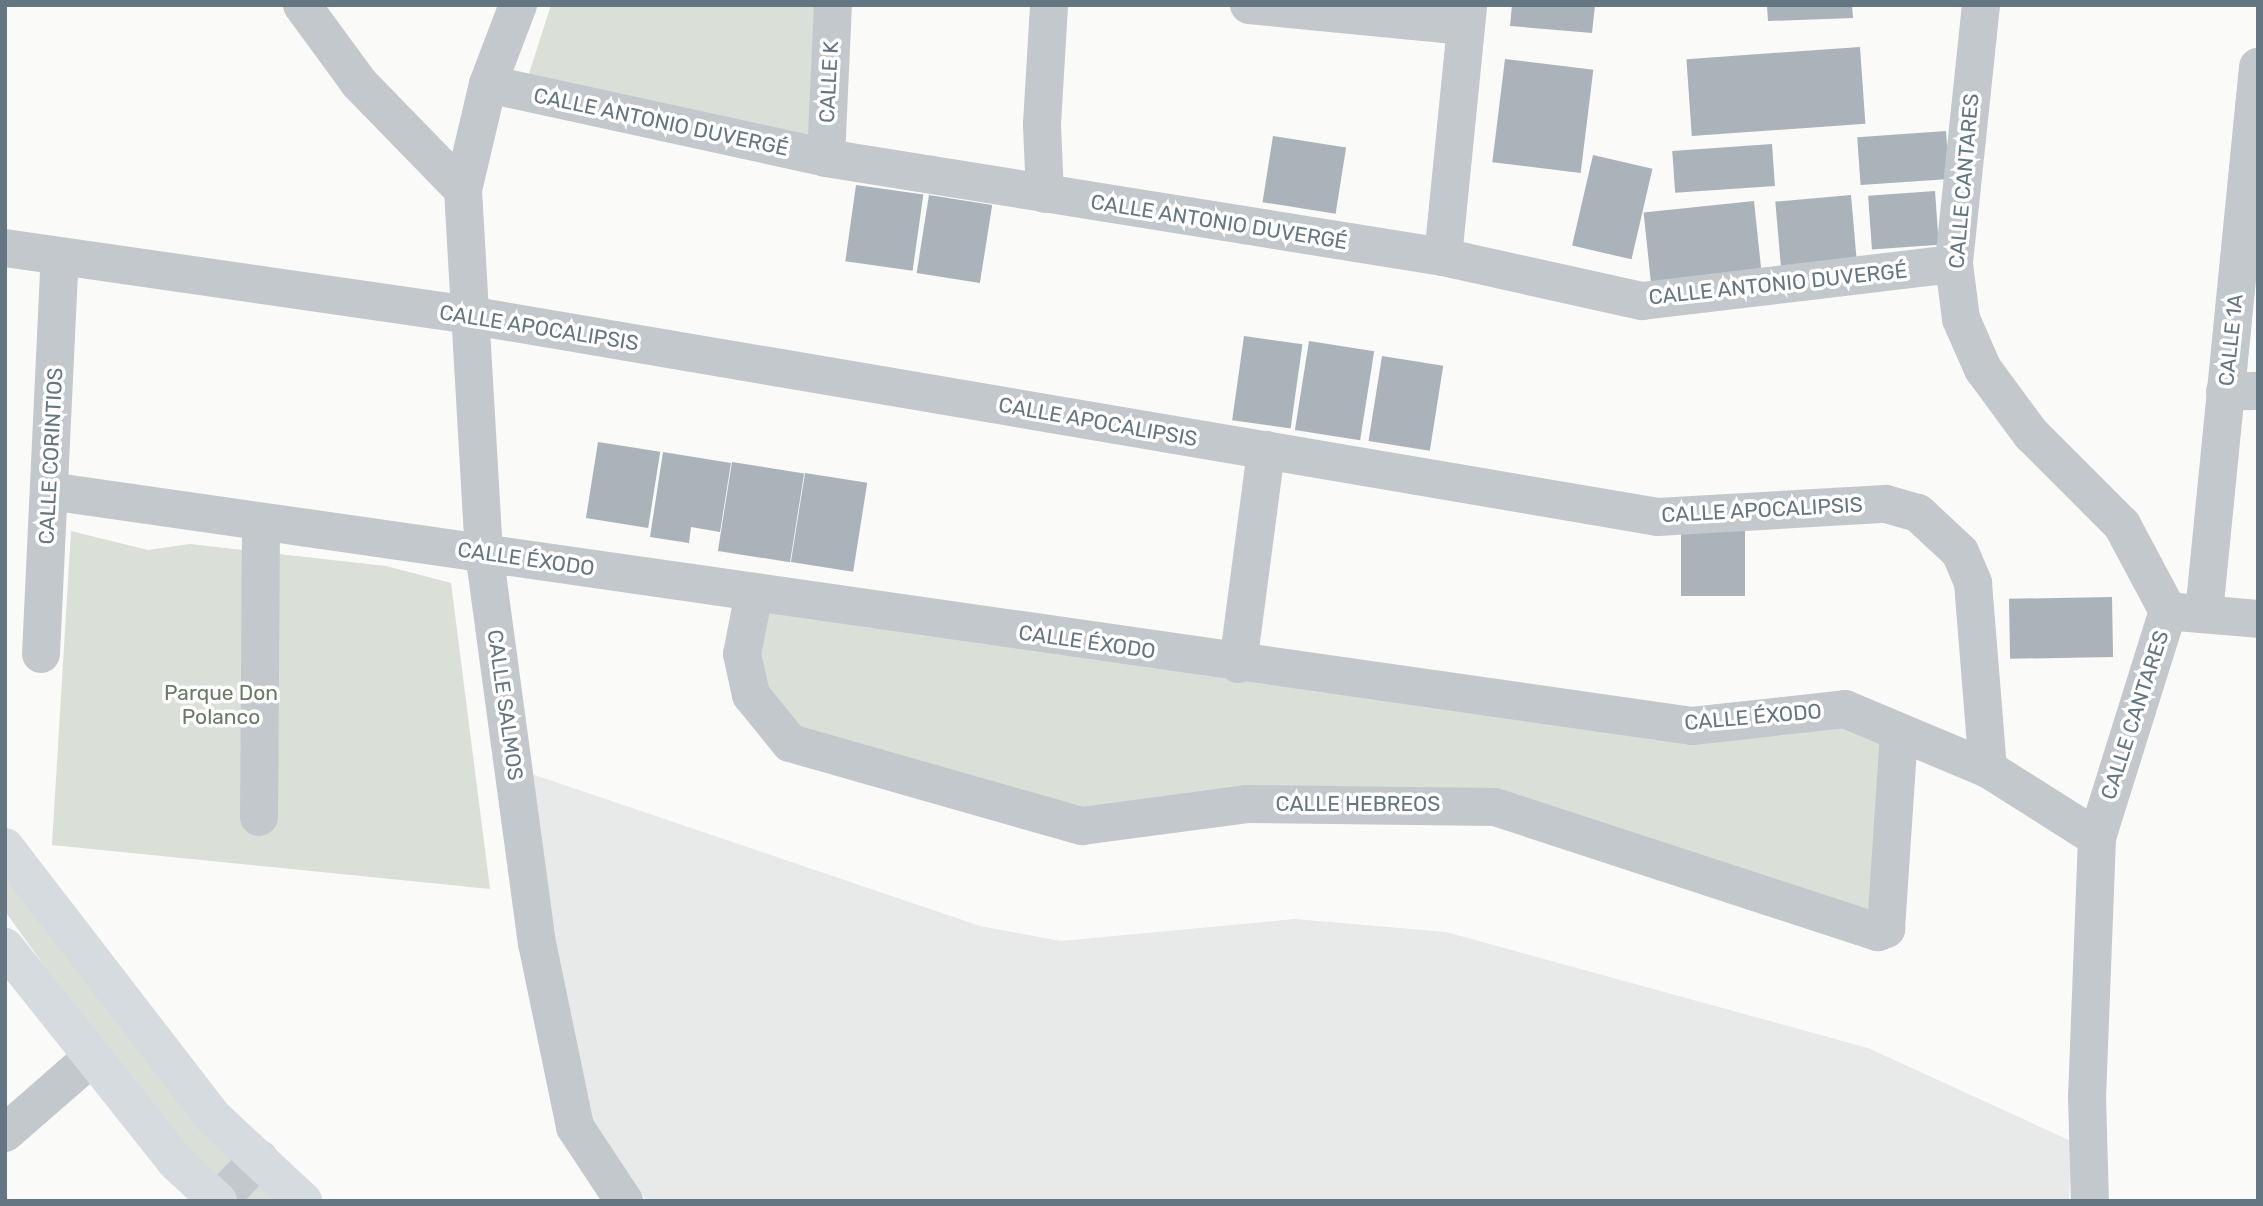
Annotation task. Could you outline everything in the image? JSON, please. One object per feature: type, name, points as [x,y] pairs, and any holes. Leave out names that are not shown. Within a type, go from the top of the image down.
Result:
[{"type":"main road","points":[[5,847],[214,1118],[303,1201]]},
{"type":"main road","points":[[5,947],[175,1161],[218,1201]]},
{"type":"street","points":[[302,5],[359,83],[463,190]]},
{"type":"street","name":"CALLE SALMOS","points":[[518,5],[488,84],[463,190],[468,315],[484,552],[537,943],[575,1127],[624,1201]]},
{"type":"street","name":"CALLE K","points":[[826,158],[833,5]]},
{"type":"street","points":[[1045,194],[1042,124],[1049,5]]},
{"type":"street","points":[[1250,5],[1467,16],[1443,257]]},
{"type":"street","name":"CALLE CANTARES","points":[[1981,5],[1954,264],[1961,319],[1983,369],[2031,434],[2122,525],[2186,612],[2096,838],[2087,1096],[2090,1201]]},
{"type":"street","name":"CALLE 1A","points":[[2186,612],[2242,392],[2258,68]]},
{"type":"street","name":"CALLE ANTONIO DUVERGÉ","points":[[488,84],[826,158],[1443,257],[1642,301],[1954,264]]},
{"type":"street","name":"CALLE APOCALIPSIS","points":[[5,248],[468,315],[1658,517],[1886,504],[1918,513],[1960,552],[1973,583],[1988,769]]},
{"type":"street","name":"CALLE CORINTIOS","points":[[41,654],[60,258]]},
{"type":"street","points":[[1238,664],[1266,450]]},
{"type":"street","name":"CALLE ÉXODO","points":[[49,491],[261,523],[484,552],[1238,664],[1692,726],[1845,709],[1988,769],[2096,838]]},
{"type":"street","points":[[259,817],[261,523]]},
{"type":"street","name":"CALLE HEBREOS","points":[[754,593],[742,654],[751,695],[790,743],[1082,826],[1247,804],[1495,807],[1878,932],[1886,929],[1899,732]]},
{"type":"street","points":[[2186,612],[2258,619]]},
{"type":"street","points":[[5,1133],[91,1058]]},
{"type":"street","points":[[218,1201],[259,1159]]},
{"type":"shaded area","points":[[526,772],[980,926],[1061,941],[1295,919],[1446,932],[1868,1048],[2071,1141],[2069,1201],[647,1201],[588,1124]]},
{"type":"green space","points":[[551,5],[824,5],[816,144],[525,86]]},
{"type":"green space","name":"Parque Don Polanco","points":[[71,531],[148,550],[190,544],[386,566],[451,583],[490,889],[52,845]]},
{"type":"green space","points":[[761,601],[1686,735],[1842,716],[1892,737],[1883,929],[1496,798],[1081,817],[793,733],[760,691]]},
{"type":"green space","points":[[5,839],[308,1201],[224,1201],[184,1162],[5,911]]},
{"type":"building","points":[[1512,5],[1595,5],[1592,33],[1510,26]]},
{"type":"building","points":[[1767,5],[1852,5],[1853,18],[1768,21]]},
{"type":"building","points":[[1860,47],[1865,124],[1692,136],[1686,59]]},
{"type":"building","points":[[1505,59],[1593,70],[1581,173],[1492,162]]},
{"type":"building","points":[[1946,131],[1949,179],[1861,185],[1857,137]]},
{"type":"building","points":[[1273,136],[1346,148],[1336,214],[1263,202]]},
{"type":"building","points":[[1772,144],[1775,186],[1675,193],[1672,151]]},
{"type":"building","points":[[1593,155],[1652,169],[1632,259],[1572,246]]},
{"type":"building","points":[[856,185],[923,194],[913,271],[845,261]]},
{"type":"building","points":[[1935,191],[1939,245],[1872,250],[1868,196]]},
{"type":"building","points":[[929,195],[992,205],[980,283],[917,273]]},
{"type":"building","points":[[1851,195],[1857,260],[1781,266],[1775,202]]},
{"type":"building","points":[[1754,201],[1761,271],[1651,282],[1644,213]]},
{"type":"building","points":[[1244,336],[1302,344],[1291,428],[1232,420]]},
{"type":"building","points":[[1309,341],[1374,351],[1360,440],[1295,430]]},
{"type":"building","points":[[1382,356],[1443,366],[1430,451],[1369,441]]},
{"type":"building","points":[[598,442],[660,452],[648,528],[586,518]]},
{"type":"building","points":[[663,452],[731,463],[720,532],[691,527],[689,543],[650,537]]},
{"type":"building","points":[[732,462],[804,473],[790,562],[718,551]]},
{"type":"building","points":[[805,473],[867,483],[853,572],[791,562]]},
{"type":"building","points":[[1681,528],[1745,528],[1745,596],[1681,596]]},
{"type":"building","points":[[2112,597],[2113,657],[2010,659],[2009,599]]}]
